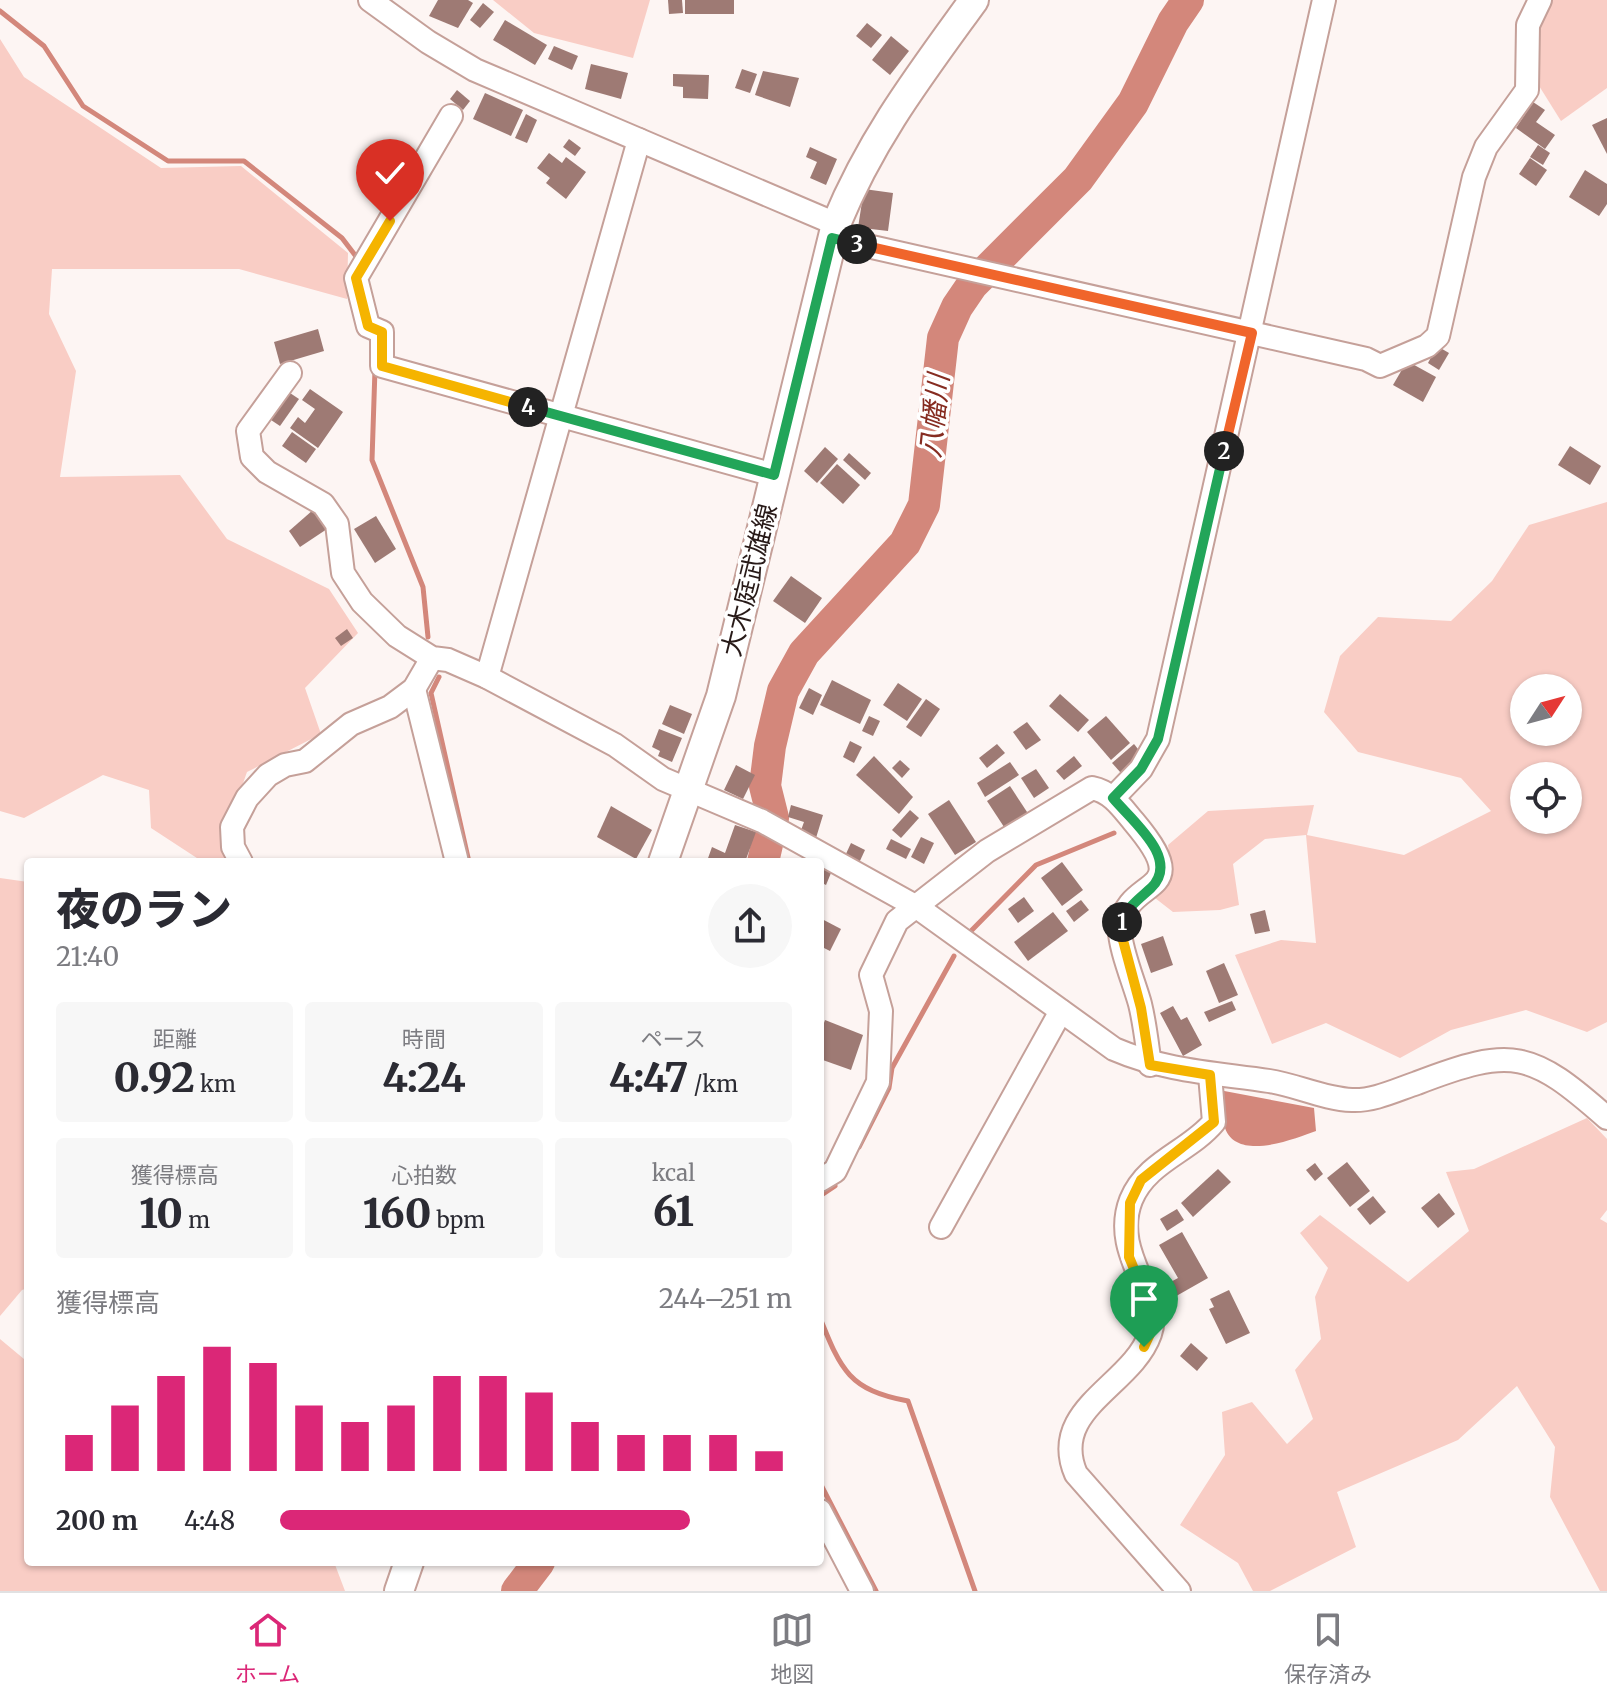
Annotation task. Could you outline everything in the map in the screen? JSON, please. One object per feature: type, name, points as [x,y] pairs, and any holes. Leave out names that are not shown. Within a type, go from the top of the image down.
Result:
[{"type":"main road","name":"大木庭武雄線","points":[[665,858],[721,696],[834,231],[860,167],[892,114],[974,0]]},
{"type":"main road","points":[[399,1591],[408,1566]]},
{"type":"street","points":[[370,0],[428,42],[475,70],[639,140],[834,231],[973,270],[1366,359],[1380,366],[1427,346],[1438,336],[1474,177],[1486,147],[1527,90],[1528,25],[1540,0]]},
{"type":"street","points":[[1113,798],[1141,769],[1158,739],[1252,333],[1324,0]]},
{"type":"street","points":[[451,116],[356,278],[368,326],[382,332],[382,366],[774,475]]},
{"type":"street","points":[[487,677],[639,140]]},
{"type":"street","points":[[290,373],[248,431],[252,457],[267,472],[323,504],[337,524],[343,573],[362,602],[397,636],[432,658],[448,660],[487,677],[615,745],[663,779],[771,826],[917,907],[1114,1049],[1150,1065],[1270,1081],[1352,1100],[1383,1095],[1470,1062],[1524,1060],[1558,1076],[1607,1118]]},
{"type":"street","points":[[239,858],[233,847],[232,827],[247,798],[268,775],[285,765],[305,761],[351,724],[390,707],[414,689],[432,658]]},
{"type":"street","points":[[414,689],[456,858]]},
{"type":"street","points":[[824,1178],[835,1171],[878,1082],[881,1011],[871,975],[897,921],[987,851],[1092,788],[1113,798],[1156,849],[1161,861],[1161,873],[1154,885],[1126,910],[1120,929],[1141,1008],[1150,1065]]},
{"type":"street","points":[[941,1227],[1061,1011]]},
{"type":"street","points":[[1179,1591],[1076,1474],[1069,1458],[1070,1437],[1079,1419],[1144,1347],[1151,1332],[1152,1312],[1129,1257],[1130,1203],[1141,1180],[1149,1172],[1205,1133],[1214,1122],[1210,1075]]},
{"type":"street","points":[[824,1519],[862,1591]]},
{"type":"shaded area","points":[[493,0],[650,0],[633,58],[534,33]]},
{"type":"shaded area","points":[[1546,0],[1607,0],[1607,88],[1561,121],[1536,81],[1531,28]]},
{"type":"shaded area","points":[[0,39],[24,77],[161,168],[241,166],[348,253],[347,299],[239,269],[52,269],[49,314],[76,371],[60,477],[180,475],[227,539],[329,589],[358,633],[305,688],[321,734],[247,772],[224,837],[236,858],[197,858],[151,828],[149,790],[103,775],[24,818],[0,811]]},
{"type":"shaded area","points":[[1607,502],[1607,1022],[1587,1032],[1526,1010],[1451,1030],[1400,1058],[1326,1023],[1272,1044],[1235,955],[1281,940],[1316,943],[1306,835],[1265,839],[1233,864],[1239,905],[1220,910],[1173,912],[1155,898],[1172,877],[1168,845],[1208,811],[1314,805],[1307,835],[1404,855],[1491,811],[1461,778],[1358,752],[1324,712],[1340,656],[1378,617],[1451,621],[1492,581],[1529,525]]},
{"type":"shaded area","points":[[0,878],[24,881],[24,1289],[0,1316]]},
{"type":"shaded area","points":[[1219,1090],[1314,1108],[1316,1131],[1281,1143],[1241,1144],[1231,1138],[1225,1128]]},
{"type":"shaded area","points":[[1587,1118],[1607,1139],[1607,1210],[1600,1219],[1607,1223],[1607,1591],[1600,1591],[1550,1497],[1555,1447],[1517,1386],[1458,1440],[1337,1492],[1356,1547],[1270,1591],[1253,1591],[1238,1563],[1180,1525],[1225,1455],[1222,1412],[1252,1402],[1287,1444],[1313,1419],[1295,1370],[1321,1339],[1315,1297],[1328,1268],[1300,1233],[1320,1215],[1408,1282],[1469,1231],[1446,1172],[1474,1169]]},
{"type":"shaded area","points":[[0,1339],[24,1359],[24,1566],[336,1566],[345,1591],[0,1591]]},
{"type":"building","points":[[438,0],[468,0],[473,3],[458,28],[429,16]]},
{"type":"building","points":[[668,0],[682,0],[683,13],[669,14]]},
{"type":"building","points":[[685,0],[734,0],[734,14],[685,14]]},
{"type":"building","points":[[483,3],[494,12],[480,28],[470,20]]},
{"type":"building","points":[[505,20],[547,45],[535,65],[493,40]]},
{"type":"building","points":[[867,23],[882,35],[871,48],[856,36]]},
{"type":"building","points":[[891,36],[909,51],[890,75],[872,60]]},
{"type":"building","points":[[554,46],[578,56],[572,70],[548,59]]},
{"type":"building","points":[[591,64],[628,73],[621,99],[585,89]]},
{"type":"building","points":[[742,69],[757,74],[750,93],[735,88]]},
{"type":"building","points":[[763,71],[799,78],[790,107],[755,95]]},
{"type":"building","points":[[673,74],[709,75],[708,99],[683,98],[683,87],[673,86]]},
{"type":"building","points":[[457,90],[470,101],[463,110],[450,99]]},
{"type":"building","points":[[485,93],[523,110],[511,136],[473,119]]},
{"type":"building","points":[[1533,102],[1545,110],[1536,122],[1555,135],[1545,149],[1516,128]]},
{"type":"building","points":[[526,114],[537,120],[527,143],[515,138]]},
{"type":"building","points":[[1607,118],[1607,154],[1592,125]]},
{"type":"building","points":[[569,139],[581,148],[575,156],[563,147]]},
{"type":"building","points":[[1538,145],[1550,153],[1543,165],[1530,157]]},
{"type":"building","points":[[810,147],[837,159],[826,185],[810,178],[817,162],[806,157]]},
{"type":"building","points":[[549,153],[562,163],[566,157],[586,172],[566,199],[546,183],[550,178],[537,168]]},
{"type":"building","points":[[1530,158],[1547,170],[1536,186],[1519,174]]},
{"type":"building","points":[[1585,170],[1607,184],[1607,204],[1599,216],[1569,197]]},
{"type":"building","points":[[864,189],[893,193],[888,231],[871,229],[870,236],[857,234]]},
{"type":"building","points":[[318,329],[324,351],[280,364],[274,342]]},
{"type":"building","points":[[1437,346],[1449,353],[1439,370],[1428,363]]},
{"type":"building","points":[[1407,361],[1436,377],[1423,402],[1393,385]]},
{"type":"building","points":[[310,389],[343,412],[318,448],[290,428],[298,417],[305,423],[315,409],[302,400]]},
{"type":"building","points":[[287,391],[299,399],[280,426],[268,418]]},
{"type":"building","points":[[292,432],[316,449],[306,463],[282,446]]},
{"type":"building","points":[[1570,446],[1601,466],[1590,485],[1558,465]]},
{"type":"building","points":[[825,447],[838,459],[817,483],[804,471]]},
{"type":"building","points":[[849,453],[871,473],[865,480],[843,460]]},
{"type":"building","points":[[837,464],[860,485],[843,504],[820,483]]},
{"type":"building","points":[[313,510],[327,529],[300,547],[289,531]]},
{"type":"building","points":[[376,516],[396,549],[375,563],[354,529]]},
{"type":"building","points":[[791,576],[822,598],[805,623],[773,601]]},
{"type":"building","points":[[347,629],[353,638],[341,646],[335,638]]},
{"type":"building","points":[[832,680],[871,700],[860,724],[820,705]]},
{"type":"building","points":[[898,683],[922,699],[907,721],[883,705]]},
{"type":"building","points":[[809,688],[822,695],[813,715],[799,708]]},
{"type":"building","points":[[1060,694],[1089,720],[1078,732],[1049,706]]},
{"type":"building","points":[[926,699],[940,709],[921,737],[906,727]]},
{"type":"building","points":[[670,705],[692,714],[684,734],[662,724]]},
{"type":"building","points":[[869,716],[880,721],[873,736],[862,731]]},
{"type":"building","points":[[1106,716],[1130,743],[1111,760],[1087,732]]},
{"type":"building","points":[[1027,722],[1041,740],[1026,750],[1013,732]]},
{"type":"building","points":[[659,729],[682,738],[672,762],[658,756],[660,751],[652,747]]},
{"type":"building","points":[[850,741],[862,747],[854,763],[843,757]]},
{"type":"building","points":[[997,744],[1005,753],[987,768],[979,758]]},
{"type":"building","points":[[1134,744],[1142,754],[1121,773],[1112,763]]},
{"type":"building","points":[[874,756],[913,797],[899,814],[856,775]]},
{"type":"building","points":[[1074,756],[1082,766],[1064,780],[1056,771]]},
{"type":"building","points":[[900,760],[910,769],[902,778],[892,768]]},
{"type":"building","points":[[1010,762],[1019,775],[985,797],[977,783]]},
{"type":"building","points":[[736,765],[755,775],[743,799],[724,790]]},
{"type":"building","points":[[1036,769],[1049,788],[1034,798],[1021,778]]},
{"type":"building","points":[[1010,786],[1029,815],[1006,830],[987,801]]},
{"type":"building","points":[[949,800],[976,842],[955,855],[928,814]]},
{"type":"building","points":[[791,805],[823,815],[816,838],[800,833],[804,822],[788,817]]},
{"type":"building","points":[[611,806],[652,830],[637,858],[597,837]]},
{"type":"building","points":[[910,810],[919,818],[901,838],[892,830]]},
{"type":"building","points":[[735,825],[756,832],[746,858],[708,858],[712,847],[725,853]]},
{"type":"building","points":[[921,837],[934,843],[924,864],[911,857]]},
{"type":"building","points":[[891,839],[911,849],[906,859],[886,849]]},
{"type":"building","points":[[851,843],[865,850],[859,863],[845,856]]},
{"type":"building","points":[[1062,862],[1083,890],[1062,906],[1041,878]]},
{"type":"building","points":[[824,870],[831,873],[824,884]]},
{"type":"building","points":[[1024,897],[1034,911],[1018,923],[1008,909]]},
{"type":"building","points":[[1081,900],[1089,910],[1074,922],[1066,911]]},
{"type":"building","points":[[1265,910],[1270,931],[1255,934],[1250,914]]},
{"type":"building","points":[[1053,912],[1068,931],[1028,961],[1014,942]]},
{"type":"building","points":[[824,920],[841,929],[830,951],[824,948]]},
{"type":"building","points":[[1163,936],[1173,965],[1151,973],[1141,944]]},
{"type":"building","points":[[1224,963],[1238,995],[1219,1003],[1206,971]]},
{"type":"building","points":[[1232,1001],[1236,1010],[1209,1022],[1204,1012]]},
{"type":"building","points":[[1173,1006],[1181,1020],[1187,1017],[1202,1045],[1183,1056],[1160,1013]]},
{"type":"building","points":[[825,1020],[863,1035],[851,1070],[824,1060]]},
{"type":"building","points":[[1347,1162],[1370,1191],[1350,1207],[1327,1178]]},
{"type":"building","points":[[1315,1163],[1323,1174],[1315,1181],[1306,1170]]},
{"type":"building","points":[[1218,1169],[1231,1182],[1193,1217],[1181,1203]]},
{"type":"building","points":[[1439,1193],[1455,1214],[1438,1228],[1421,1208]]},
{"type":"building","points":[[1373,1196],[1386,1212],[1370,1225],[1357,1209]]},
{"type":"building","points":[[1177,1209],[1184,1220],[1167,1231],[1160,1219]]},
{"type":"building","points":[[1182,1232],[1208,1278],[1164,1303],[1156,1290],[1178,1278],[1159,1245]]},
{"type":"building","points":[[1229,1290],[1250,1333],[1226,1344],[1209,1309],[1214,1307],[1210,1299]]},
{"type":"building","points":[[1191,1343],[1208,1358],[1197,1371],[1180,1356]]},
{"type":"waterway","name":"八幡川","points":[[764,858],[773,818],[765,786],[770,746],[783,691],[804,653],[905,543],[924,505],[943,338],[957,307],[972,285],[1078,179],[1133,103],[1173,22],[1188,0]]},
{"type":"waterway","points":[[0,11],[44,46],[83,106],[168,161],[244,161],[342,238],[358,259]]},
{"type":"waterway","points":[[375,369],[372,460],[423,587],[428,637]]},
{"type":"waterway","points":[[439,677],[431,693],[468,858]]},
{"type":"waterway","points":[[969,933],[1036,865],[1114,833]]},
{"type":"waterway","points":[[859,1147],[889,1088],[892,1068],[954,956]]},
{"type":"waterway","points":[[824,1193],[835,1186]]},
{"type":"waterway","points":[[824,1327],[842,1364],[860,1384],[872,1391],[908,1401],[975,1591]]},
{"type":"waterway","points":[[824,1491],[876,1591]]},
{"type":"waterway","name":"八幡川","points":[[517,1591],[536,1566]]},
{"type":"route","points":[[390,221],[356,278],[368,326],[382,332],[382,366],[774,475],[832,238],[1252,333],[1158,739],[1141,769],[1113,798],[1156,849],[1161,861],[1161,873],[1154,885],[1126,910],[1120,929],[1141,1008],[1150,1065],[1210,1075],[1214,1122],[1205,1133],[1158,1164],[1141,1180],[1130,1203],[1129,1257],[1152,1312],[1151,1332],[1144,1347]]}]
